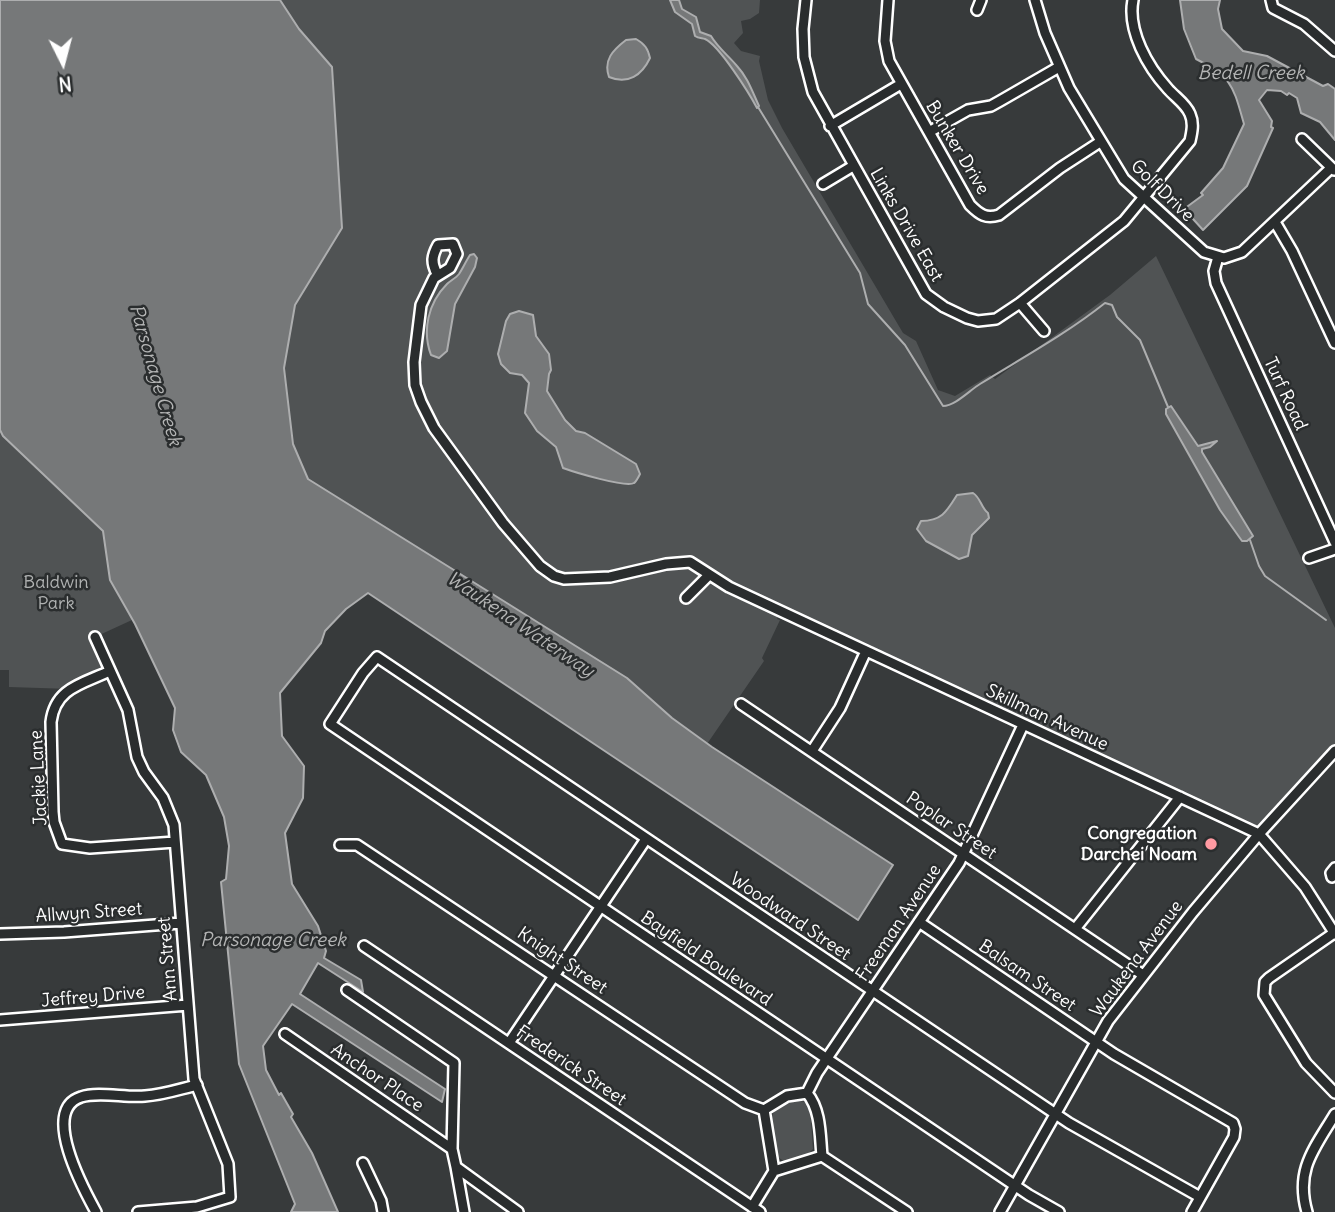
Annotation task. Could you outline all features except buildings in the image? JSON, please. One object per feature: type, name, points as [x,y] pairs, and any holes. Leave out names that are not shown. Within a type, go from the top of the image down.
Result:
[{"type":"street","name":"Links Drive East","points":[[806,0],[803,29],[806,65],[813,92],[830,126],[926,294],[944,307],[978,321],[996,319],[1020,303],[1124,220],[1190,141],[1190,114],[1155,73],[1144,54],[1133,22],[1133,0]]},
{"type":"street","name":"Bunker Drive","points":[[888,0],[885,41],[889,61],[970,205],[979,214],[990,217],[1004,212],[1060,168],[1100,142]]},
{"type":"street","points":[[977,10],[981,0]]},
{"type":"street","name":"Golf Drive","points":[[1035,0],[1059,67],[1100,142],[1124,179],[1197,246],[1218,257]]},
{"type":"street","points":[[1271,0],[1273,8],[1304,24],[1335,51]]},
{"type":"street","points":[[929,132],[968,110],[1000,102],[1059,67]]},
{"type":"street","points":[[830,126],[901,84]]},
{"type":"street","points":[[1218,257],[1228,258],[1239,254],[1333,169],[1302,139]]},
{"type":"street","points":[[823,184],[853,166]]},
{"type":"street","points":[[1275,222],[1292,251],[1335,343]]},
{"type":"street","name":"Turf Road","points":[[1218,257],[1214,271],[1216,283],[1335,542]]},
{"type":"street","name":"Skillman Avenue","points":[[437,274],[426,292],[418,317],[415,385],[421,402],[451,454],[503,523],[540,566],[554,576],[573,580],[610,577],[666,564],[690,562],[729,587],[1259,834],[1305,887],[1335,933]]},
{"type":"street","points":[[1020,303],[1044,331]]},
{"type":"street","points":[[1309,558],[1335,549]]},
{"type":"street","points":[[687,598],[709,575]]},
{"type":"street","name":"Ann Street","points":[[95,637],[128,710],[137,757],[171,815],[194,1079],[228,1164],[230,1197],[197,1207],[138,1212]]},
{"type":"street","points":[[812,751],[840,708],[866,651]]},
{"type":"street","name":"Woodward Street","points":[[337,729],[330,724],[377,657],[1055,1114],[1200,1197]]},
{"type":"street","name":"Jackie Lane","points":[[110,671],[71,689],[58,698],[53,708],[51,722],[54,822],[62,844],[90,848],[175,842]]},
{"type":"street","name":"Poplar Street","points":[[741,704],[1143,975]]},
{"type":"street","name":"Freeman Avenue","points":[[807,1093],[826,1059],[959,863],[1023,725]]},
{"type":"street","name":"Bayfield Boulevard","points":[[337,729],[826,1059],[1059,1212]]},
{"type":"street","name":"Waukena Avenue","points":[[1000,1212],[1108,1021],[1193,912],[1335,751]]},
{"type":"street","points":[[1075,929],[1180,797]]},
{"type":"street","points":[[509,1043],[646,839]]},
{"type":"street","name":"Knight Street","points":[[340,845],[357,845],[745,1103],[764,1110]]},
{"type":"street","name":"Balsam Street","points":[[919,922],[1114,1054],[1228,1118],[1235,1129],[1234,1137],[1200,1197]]},
{"type":"street","name":"Allwyn Street","points":[[0,934],[181,923]]},
{"type":"street","points":[[1335,933],[1269,978],[1263,989],[1306,1063],[1335,1093]]},
{"type":"street","name":"Frederick Street","points":[[364,946],[756,1209]]},
{"type":"street","points":[[347,990],[454,1063],[452,1149],[464,1212]]},
{"type":"street","name":"Jeffrey Drive","points":[[0,1020],[188,1005]]},
{"type":"street","name":"Anchor Place","points":[[285,1034],[452,1149]]},
{"type":"street","points":[[96,1212],[72,1162],[64,1120],[69,1106],[83,1096],[144,1096],[197,1085]]},
{"type":"street","points":[[756,1209],[774,1171],[764,1110],[787,1097],[807,1093],[817,1111],[822,1156]]},
{"type":"street","points":[[1307,1212],[1302,1196],[1303,1173],[1311,1153],[1335,1114]]},
{"type":"street","points":[[774,1171],[822,1156]]},
{"type":"street","points":[[822,1156],[907,1212]]},
{"type":"street","points":[[363,1163],[381,1201],[383,1212]]},
{"type":"street","points":[[456,1167],[518,1212]]},
{"type":"street","points":[[1192,1212],[1200,1197]]},
{"type":"green space","points":[[280,0],[760,0],[759,13],[741,21],[743,33],[734,43],[741,51],[760,56],[768,100],[782,128],[903,333],[916,341],[938,390],[955,396],[990,375],[995,379],[1110,295],[1156,256],[1335,628],[1335,750],[1258,833],[1032,723],[781,611],[777,619],[780,620],[762,658],[764,661],[707,744],[672,718],[304,482],[273,421],[299,29]],"holes":[[[1172,407],[1199,446],[1215,441],[1210,447],[1201,449],[1202,452],[1253,536],[1242,541],[1220,510],[1166,414],[1166,409]]]},
{"type":"green space","name":"Baldwin Park","points":[[0,430],[3,436],[103,531],[110,580],[132,620],[95,637],[110,671],[71,689],[9,687],[9,670],[0,670]]},
{"type":"green space","points":[[795,1100],[806,1102],[810,1106],[813,1149],[807,1155],[785,1162],[775,1155],[771,1117],[776,1109]]},
{"type":"water","points":[[0,0],[280,0],[299,29],[332,67],[342,228],[295,305],[284,368],[293,444],[308,479],[627,678],[672,718],[712,747],[893,865],[858,920],[368,593],[346,609],[325,631],[321,643],[280,693],[282,736],[304,766],[303,798],[285,833],[292,884],[318,926],[326,951],[324,958],[361,980],[363,992],[318,963],[300,994],[445,1089],[442,1102],[292,1004],[263,1046],[266,1070],[293,1114],[291,1117],[312,1153],[338,1212],[291,1212],[295,1204],[239,1064],[221,882],[226,879],[229,846],[224,817],[206,775],[181,752],[173,730],[175,708],[135,624],[110,580],[103,531],[3,436],[0,430]]},
{"type":"water","points":[[670,0],[679,0],[682,9],[696,17],[700,32],[711,36],[741,71],[750,85],[759,106],[757,108],[725,60],[711,43],[695,36],[692,24],[675,12]]},
{"type":"water","name":"Bedell Creek","points":[[1180,0],[1220,0],[1218,9],[1222,29],[1243,51],[1267,56],[1323,86],[1328,84],[1335,89],[1335,140],[1320,122],[1301,113],[1297,98],[1289,93],[1287,95],[1281,91],[1267,90],[1259,100],[1272,121],[1273,128],[1247,186],[1203,230],[1184,209],[1203,195],[1201,193],[1223,168],[1244,124],[1230,84],[1218,72],[1196,59],[1184,29]]},
{"type":"water","points":[[636,39],[648,52],[650,58],[647,64],[634,77],[622,80],[609,77],[607,65],[613,52],[626,40]]},
{"type":"water","points":[[474,254],[477,258],[475,267],[455,304],[447,351],[439,358],[431,355],[427,327],[431,308],[440,292],[459,274],[470,255]]},
{"type":"water","points":[[519,311],[533,315],[536,336],[549,354],[551,370],[547,391],[565,420],[576,431],[585,433],[636,464],[640,474],[634,483],[611,482],[563,468],[556,447],[537,431],[525,413],[529,383],[522,375],[510,373],[501,364],[498,354],[506,321],[510,314]]},
{"type":"water","points":[[1171,406],[1198,446],[1217,441],[1202,449],[1202,452],[1253,536],[1247,541],[1242,541],[1220,510],[1166,414],[1166,409]]},
{"type":"water","points":[[973,493],[989,518],[972,535],[968,556],[959,559],[926,541],[917,529],[921,521],[928,521],[943,514],[957,495]]},
{"type":"waterway","points":[[758,107],[860,273],[868,304],[905,345],[943,406],[957,401],[1105,303],[1112,305],[1117,317],[1140,340],[1168,407]]},
{"type":"waterway","points":[[1250,540],[1265,576],[1326,620]]},
{"type":"place","name":"Congregation Darchei Noam","points":[[1211,844]]},
{"type":"water label","name":"Parsonage Creek","points":[[155,375]]},
{"type":"water label","name":"Waukena Waterway","points":[[520,625]]},
{"type":"water label","name":"Parsonage Creek","points":[[273,941]]}]
